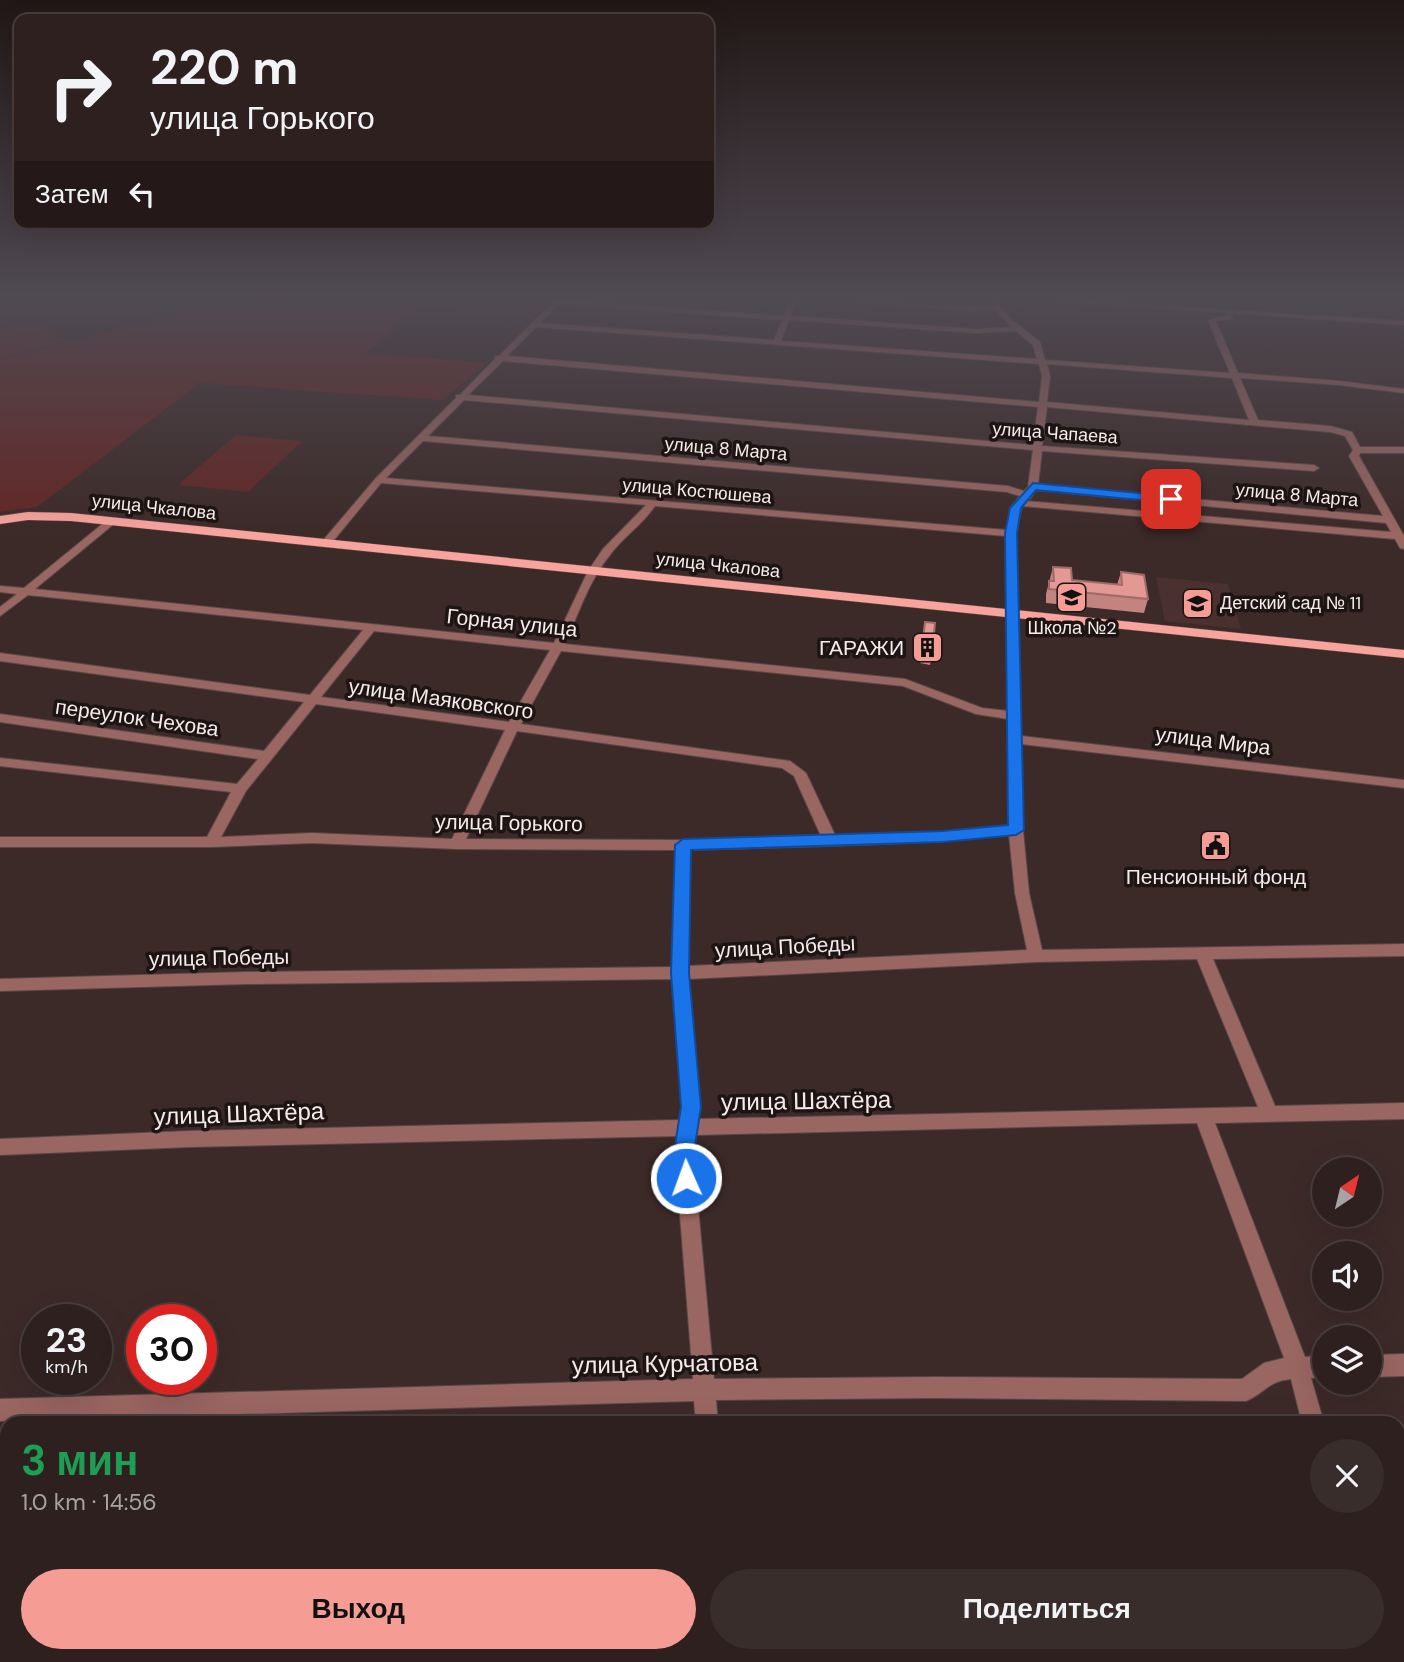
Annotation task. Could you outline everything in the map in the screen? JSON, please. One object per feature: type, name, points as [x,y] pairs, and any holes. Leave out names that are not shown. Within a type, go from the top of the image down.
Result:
[{"type":"main road","name":"улица Чкалова","points":[[0,520],[28,516],[110,523],[1404,654]]},
{"type":"street","points":[[325,544],[379,480],[479,377]]},
{"type":"street","points":[[722,377],[1330,429],[1349,434],[1357,450]]},
{"type":"street","points":[[1035,956],[1022,893],[1016,830],[1015,614],[1011,533],[1013,513],[1027,495],[1037,448],[1046,377]]},
{"type":"street","points":[[1218,377],[1404,391]]},
{"type":"street","points":[[1236,378],[1254,421]]},
{"type":"street","name":"улица Чапаева","points":[[458,397],[1037,448],[1314,468]]},
{"type":"street","name":"улица 8 Марта","points":[[421,438],[1008,489],[1027,495],[1390,520]]},
{"type":"street","points":[[1357,450],[1404,450]]},
{"type":"street","points":[[1357,450],[1354,456],[1401,541]]},
{"type":"street","name":"улица Костюшева","points":[[379,480],[1011,533]]},
{"type":"street","points":[[1027,495],[1401,541]]},
{"type":"street","points":[[457,844],[512,728],[557,648],[593,571],[607,551],[652,503]]},
{"type":"street","points":[[0,613],[110,523]]},
{"type":"street","name":"Горная улица","points":[[0,589],[905,682],[980,712],[1014,716]]},
{"type":"street","points":[[211,842],[240,789],[371,628]]},
{"type":"street","name":"улица Маяковского","points":[[0,657],[785,764],[799,773],[831,842]]},
{"type":"street","name":"переулок Чехова","points":[[0,718],[268,756]]},
{"type":"street","name":"улица Мира","points":[[1016,739],[1404,784]]},
{"type":"street","points":[[0,762],[240,789]]},
{"type":"street","name":"улица Горького","points":[[0,842],[211,842],[312,838],[457,844],[683,845],[943,837],[1016,830]]},
{"type":"street","points":[[683,845],[680,973],[691,1107],[684,1152],[706,1416]]},
{"type":"street","name":"улица Победы","points":[[0,985],[246,978],[680,973],[1035,956],[1404,950]]},
{"type":"street","points":[[1202,952],[1270,1115]]},
{"type":"street","name":"улица Шахтёра","points":[[0,1147],[188,1139],[1204,1118],[1404,1111]]},
{"type":"street","points":[[1204,1118],[1298,1367],[1311,1416]]},
{"type":"street","points":[[1382,1366],[1404,1365]]},
{"type":"street","name":"улица Курчатова","points":[[0,1410],[704,1389],[1014,1385],[1246,1390],[1271,1370],[1312,1366]]},
{"type":"shaded area","points":[[0,377],[471,377],[442,400],[200,383],[37,507],[0,512]]},
{"type":"shaded area","points":[[236,435],[302,441],[248,492],[178,485]]},
{"type":"shaded area","name":"Детский сад № 11","points":[[1156,577],[1228,584],[1241,629],[1165,621]]},
{"type":"building","points":[[1053,567],[1071,568],[1072,580],[1122,585],[1121,572],[1144,575],[1148,599],[1049,589],[1049,581],[1054,581]]},
{"type":"building","name":"ГАРАЖИ","points":[[925,622],[935,623],[932,655],[921,654]]},
{"type":"place","name":"Школа №2","points":[[1072,597]]},
{"type":"place","name":"Детский сад № 11","points":[[1197,603]]},
{"type":"place","name":"ГАРАЖИ","points":[[927,648]]},
{"type":"place","name":"Пенсионный фонд","points":[[1216,845]]},
{"type":"route","points":[[686,1178],[684,1152],[691,1107],[680,973],[683,845],[943,837],[1016,830],[1015,614],[1011,533],[1015,508],[1028,496],[1033,486],[1171,499]]}]
